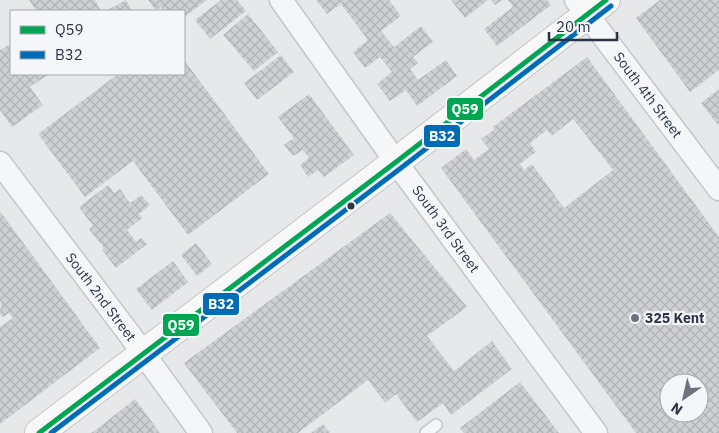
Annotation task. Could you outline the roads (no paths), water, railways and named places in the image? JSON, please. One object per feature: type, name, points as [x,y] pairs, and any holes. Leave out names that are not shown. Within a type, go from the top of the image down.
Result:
[{"type":"main road","points":[[40,433],[396,162],[590,5]]},
{"type":"street","name":"South 3rd Street","points":[[280,0],[396,162],[596,433]]},
{"type":"street","name":"South 4th Street","points":[[590,5],[719,189]]},
{"type":"street","name":"South 2nd Street","points":[[0,163],[201,433]]},
{"type":"lane","points":[[426,433],[436,425]]},
{"type":"place","name":"325 Kent","points":[[635,318]]}]
